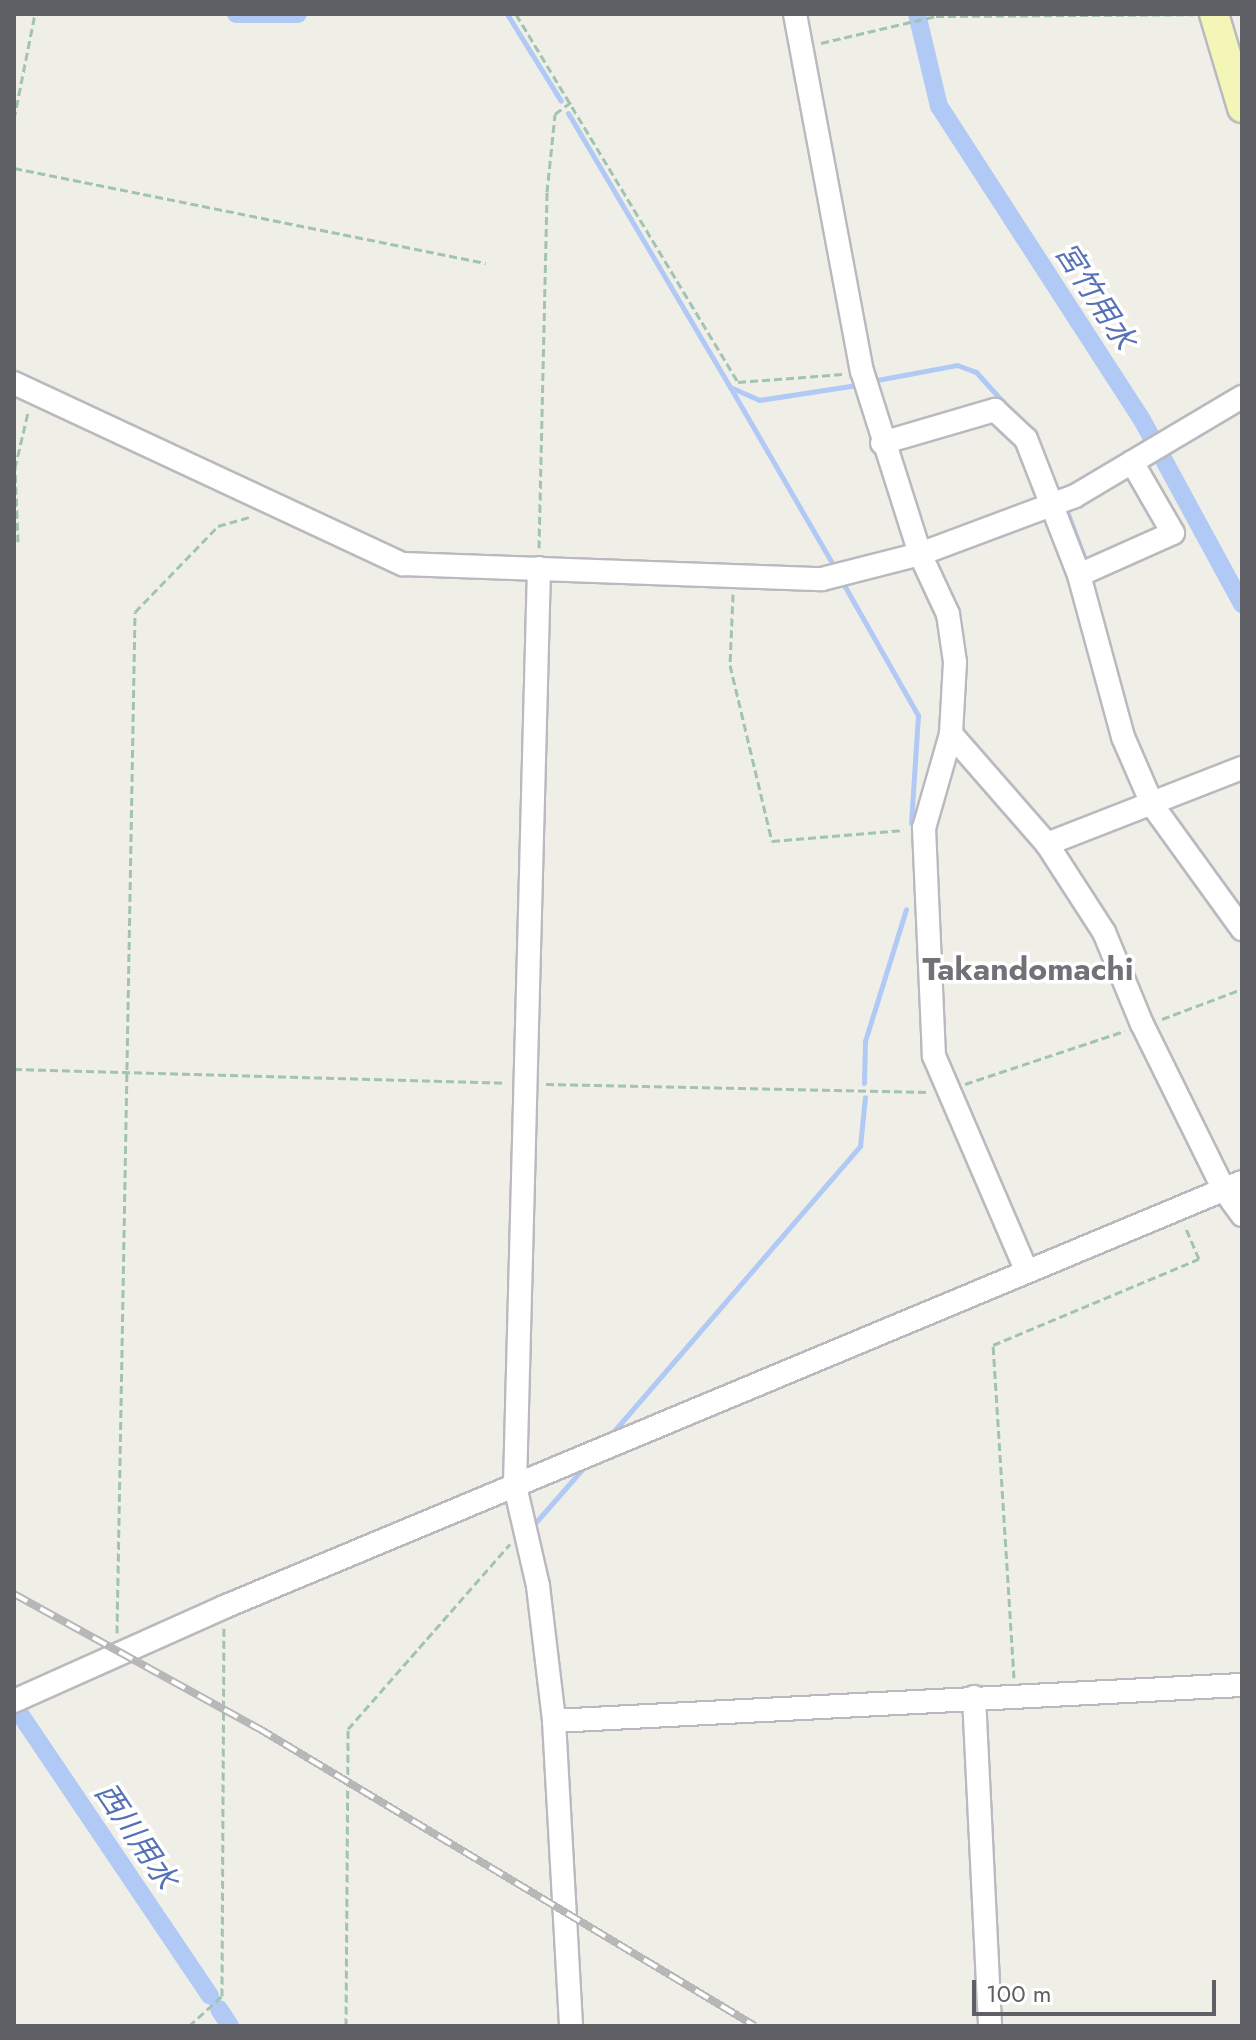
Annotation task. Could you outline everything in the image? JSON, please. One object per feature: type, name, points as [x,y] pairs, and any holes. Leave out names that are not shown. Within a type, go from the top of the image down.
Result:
[{"type":"main road","points":[[1214,14],[1242,108]]},
{"type":"street","points":[[795,14],[862,371],[882,443],[920,554],[948,614],[955,662],[951,734],[924,828],[934,1056],[1026,1270]]},
{"type":"street","points":[[23,387],[403,564],[822,579],[920,554],[1075,496],[1242,397]]},
{"type":"street","points":[[882,443],[995,410],[1026,439],[1079,575],[1123,737],[1242,929]]},
{"type":"street","points":[[1079,575],[1173,533],[1137,459]]},
{"type":"street","points":[[539,568],[515,1486],[526,1526],[554,1721],[571,2026]]},
{"type":"street","points":[[951,734],[1047,844],[1104,932],[1142,1024],[1233,1186],[1242,1215]]},
{"type":"street","points":[[1047,844],[1163,802],[1242,768]]},
{"type":"street","points":[[14,1701],[224,1607],[1176,1207],[1233,1186]]},
{"type":"street","points":[[554,1721],[1015,1694],[1242,1685]]},
{"type":"street","points":[[974,1697],[990,2026]]},
{"type":"path","points":[[14,119],[35,14]]},
{"type":"path","points":[[516,14],[572,101],[738,382],[817,379],[862,371]]},
{"type":"path","points":[[802,48],[936,16],[1214,14]]},
{"type":"path","points":[[539,568],[547,192],[555,114],[572,101]]},
{"type":"path","points":[[14,168],[486,263]]},
{"type":"path","points":[[18,542],[15,468],[23,387]]},
{"type":"path","points":[[117,1657],[135,612],[218,526],[279,507]]},
{"type":"path","points":[[734,576],[730,665],[772,841],[924,828]]},
{"type":"path","points":[[14,1069],[929,1092],[949,1088],[1242,989]]},
{"type":"path","points":[[1015,1694],[993,1345],[1199,1259],[1176,1207]]},
{"type":"path","points":[[346,2026],[348,1729],[526,1526]]},
{"type":"path","points":[[189,2026],[222,1996],[224,1607]]},
{"type":"waterway","points":[[236,14],[298,14]]},
{"type":"waterway","points":[[507,14],[561,101]]},
{"type":"waterway","name":"宮竹用水","points":[[917,14],[939,106],[1141,418],[1242,604]]},
{"type":"waterway","points":[[568,113],[730,387],[759,400],[857,385]]},
{"type":"waterway","points":[[877,380],[957,365],[976,372],[1014,414]]},
{"type":"waterway","points":[[730,387],[835,568]]},
{"type":"waterway","points":[[1066,509],[1084,557]]},
{"type":"waterway","points":[[844,585],[918,715],[911,823]]},
{"type":"waterway","points":[[864,1083],[865,1041],[906,909]]},
{"type":"waterway","points":[[608,1438],[860,1146],[865,1097]]},
{"type":"waterway","points":[[536,1522],[585,1466]]},
{"type":"waterway","name":"西川用水","points":[[16,1708],[210,1996]]},
{"type":"waterway","name":"西川用水","points":[[219,2009],[230,2026]]},
{"type":"railway","points":[[14,1594],[258,1728],[755,2026]]},
{"type":"district","name":"Takandomachi","points":[[1028,969]]}]
